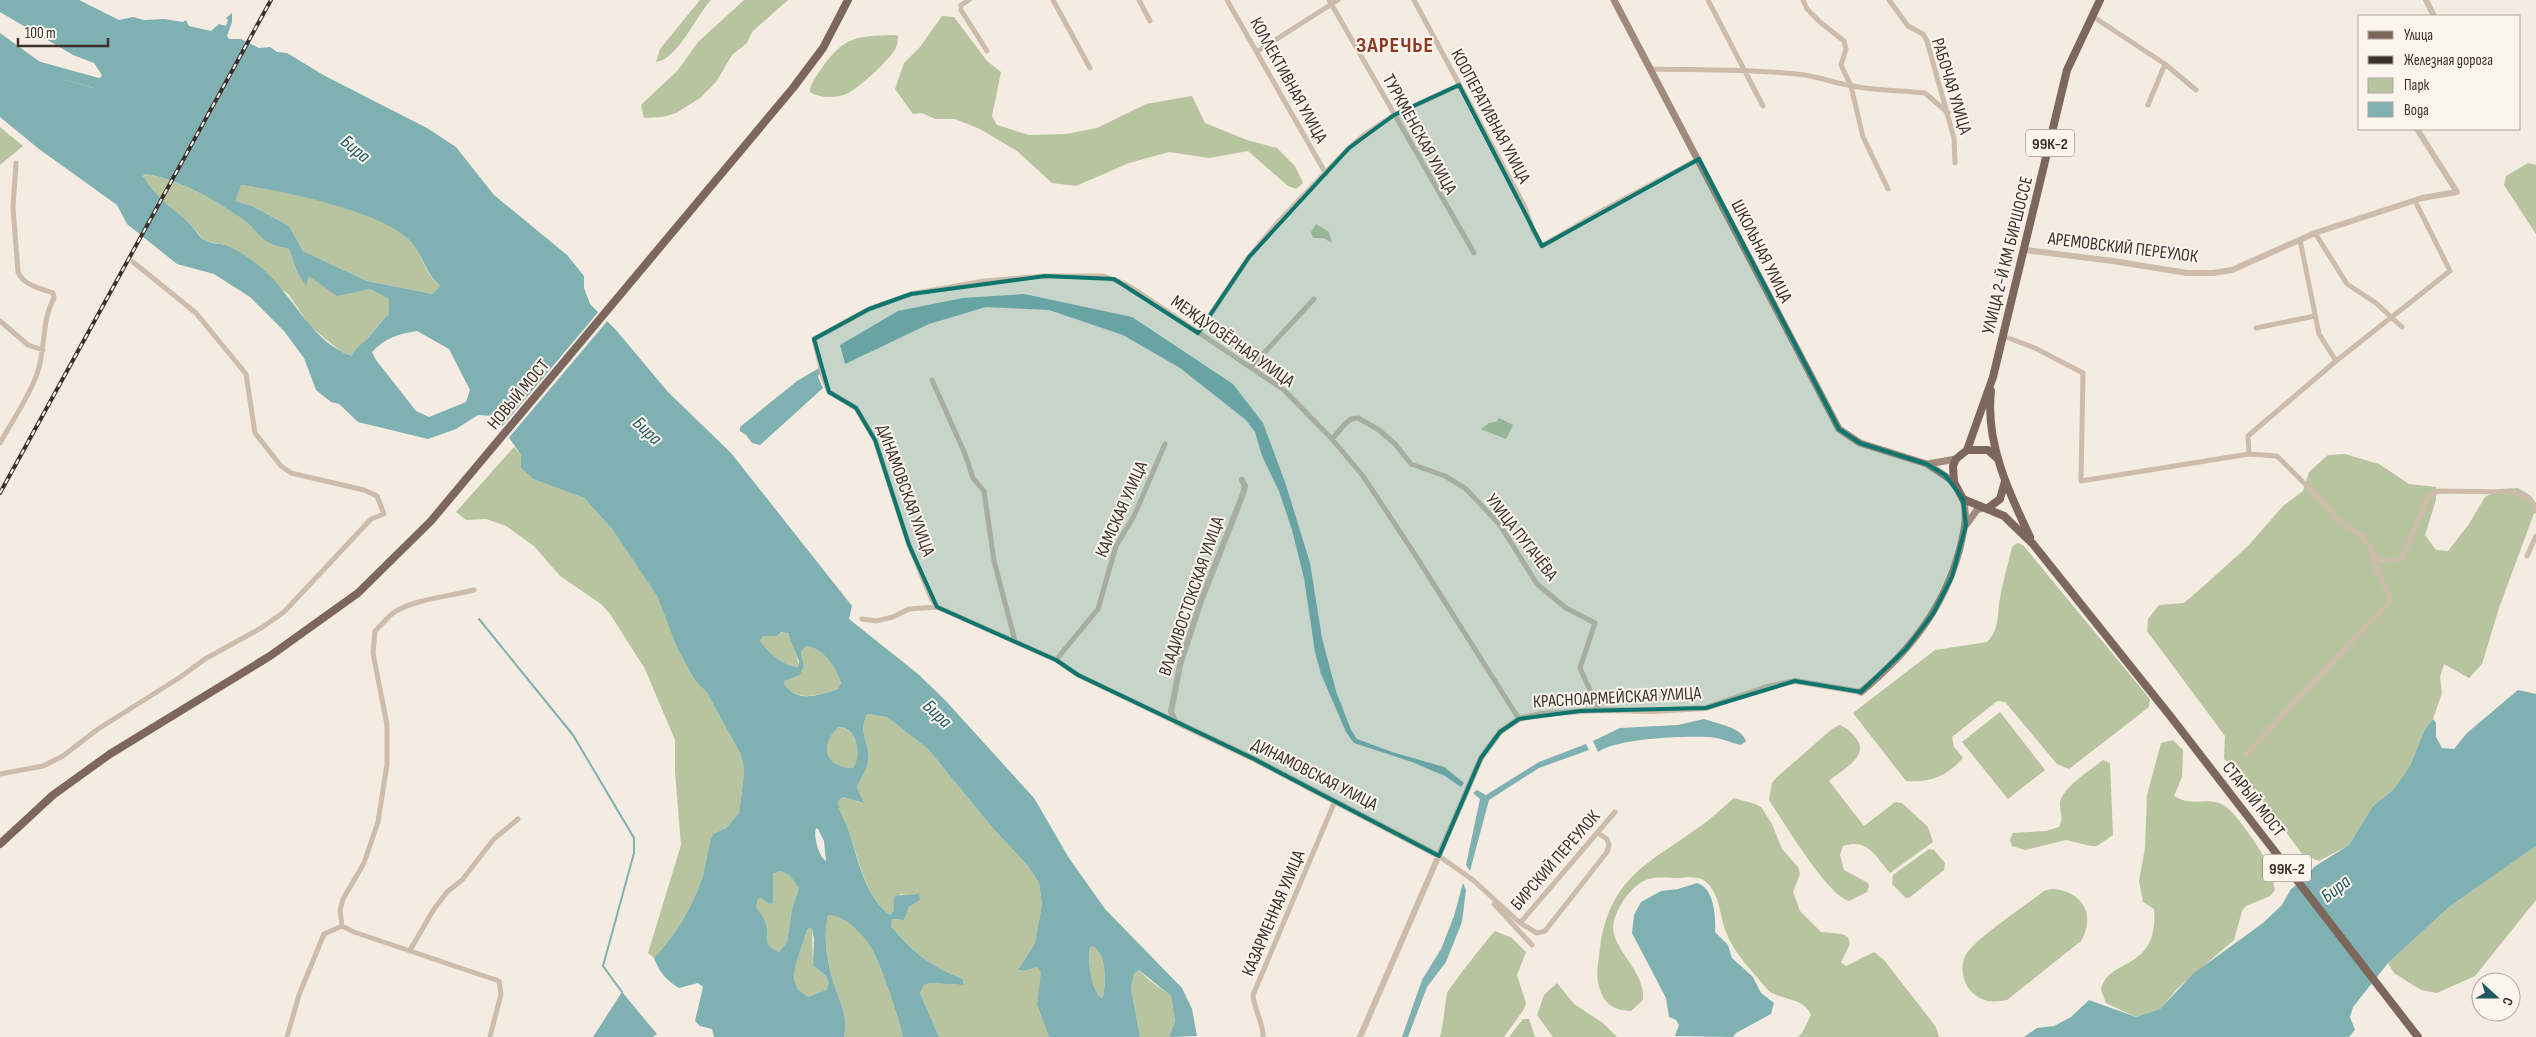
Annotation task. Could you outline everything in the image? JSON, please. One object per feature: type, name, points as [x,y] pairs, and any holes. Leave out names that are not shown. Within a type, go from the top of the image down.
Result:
[{"type":"main road","name":"НОВЫЙ МОСТ","points":[[0,843],[53,796],[110,754],[270,656],[358,593],[431,521],[792,88],[823,48],[848,0]]},
{"type":"main road","name":"ШКОЛЬНАЯ УЛИЦА","points":[[1614,0],[1699,159],[1761,283],[1840,429],[1860,444],[1928,464]]},
{"type":"main road","name":"УЛИЦА 2-Й КМ БИРШОССЕ","points":[[1993,377],[2067,70],[2100,0]]},
{"type":"main road","name":"99К-2","points":[[1967,450],[1993,377]]},
{"type":"main road","name":"99К-2","points":[[1993,377],[1990,401],[1991,426],[1998,459],[2005,482],[2033,544]]},
{"type":"main road","points":[[1928,464],[1956,459],[1967,450],[1988,450],[1998,459]]},
{"type":"main road","points":[[1956,459],[1952,474],[1963,499],[1966,525]]},
{"type":"main road","points":[[1928,464],[1954,482]]},
{"type":"main road","points":[[1862,692],[1906,649],[1933,614],[1952,577],[1966,525],[1977,510],[1985,508],[2000,499],[2005,482]]},
{"type":"main road","name":"99К-2","points":[[1963,499],[2004,516],[2033,544]]},
{"type":"main road","name":"СТАРЫЙ МОСТ","points":[[2033,544],[2171,717],[2418,1037]]},
{"type":"street","points":[[969,0],[961,5],[961,10],[986,51]]},
{"type":"street","points":[[1053,0],[1090,68]]},
{"type":"street","points":[[1139,0],[1150,21]]},
{"type":"street","name":"КОЛЛЕКТИВНАЯ УЛИЦА","points":[[1227,0],[1258,51],[1326,174]]},
{"type":"street","points":[[1258,51],[1330,2],[1338,0]]},
{"type":"street","name":"КООПЕРАТИВНАЯ УЛИЦА","points":[[1414,0],[1542,246],[1606,208],[1699,159]]},
{"type":"street","points":[[1708,0],[1763,106]]},
{"type":"street","points":[[1803,0],[1807,9],[1844,41],[1846,49],[1841,65],[1851,86],[1863,137],[1888,189]]},
{"type":"street","name":"РАБОЧАЯ УЛИЦА","points":[[1889,0],[1908,26],[1923,34],[1927,41],[1954,138],[1955,164]]},
{"type":"street","points":[[2426,0],[2434,15]]},
{"type":"street","name":"ТУРКМЕНСКАЯ УЛИЦА","points":[[1330,2],[1474,254]]},
{"type":"street","points":[[2092,16],[2166,64],[2196,90]]},
{"type":"street","points":[[2148,105],[2166,64]]},
{"type":"street","points":[[1652,69],[1744,70],[1827,78],[1851,86],[1905,93],[1925,92],[1948,113]]},
{"type":"street","points":[[1198,333],[1249,257],[1278,222],[1364,135],[1394,115],[1459,85]]},
{"type":"street","name":"АРЕМОВСКИЙ ПЕРЕУЛОК","points":[[2025,250],[2113,260],[2187,274],[2232,270],[2315,233],[2415,201],[2457,192],[2418,130]]},
{"type":"street","points":[[0,443],[37,375],[43,350],[45,325],[49,307],[54,298],[53,293],[21,279],[18,272],[13,207],[16,163]]},
{"type":"street","points":[[2249,454],[2248,436],[2391,316],[2450,271],[2415,201]]},
{"type":"street","points":[[2315,233],[2347,284],[2376,303],[2402,327]]},
{"type":"street","points":[[2300,240],[2319,334],[2336,361]]},
{"type":"street","points":[[0,774],[43,766],[63,756],[98,729],[179,678],[205,659],[262,628],[284,612],[371,519],[384,514],[377,496],[364,490],[291,473],[280,466],[255,433],[246,374],[196,313],[134,262]]},
{"type":"street","name":"МЕЖДУОЗЁРНАЯ УЛИЦА","points":[[814,339],[869,309],[911,294],[984,281],[1044,276],[1102,276],[1114,279],[1140,293],[1289,394],[1332,439],[1363,476],[1519,719]]},
{"type":"street","points":[[1251,367],[1314,299]]},
{"type":"street","points":[[2256,328],[2315,316]]},
{"type":"street","points":[[0,321],[28,345],[43,350]]},
{"type":"street","points":[[2003,336],[2035,348],[2083,373],[2081,481],[2249,454],[2277,456],[2326,505],[2336,519],[2361,535],[2372,550],[2373,563],[2389,594],[2389,602],[2246,754]]},
{"type":"street","name":"ДИНАМОВСКАЯ УЛИЦА","points":[[814,339],[823,377],[829,392],[856,408],[875,440],[909,545],[930,598],[937,607]]},
{"type":"street","points":[[932,380],[965,454],[973,478],[984,490],[994,561],[1015,641]]},
{"type":"street","name":"УЛИЦА ПУГАЧЁВА","points":[[1332,439],[1351,419],[1358,418],[1384,435],[1411,464],[1446,476],[1466,489],[1500,526],[1537,584],[1566,608],[1595,623],[1580,668],[1599,710]]},
{"type":"street","name":"КАМСКАЯ УЛИЦА","points":[[1056,660],[1091,620],[1098,609],[1116,546],[1134,516],[1165,444]]},
{"type":"street","name":"ВЛАДИВОСТОКСКАЯ УЛИЦА","points":[[1176,722],[1171,712],[1180,665],[1201,601],[1243,494],[1245,486],[1242,480]]},
{"type":"street","points":[[2372,557],[2381,561],[2395,562],[2403,556],[2428,497],[2438,491],[2514,492],[2531,500],[2536,511]]},
{"type":"street","points":[[2527,556],[2536,536]]},
{"type":"street","points":[[342,926],[340,910],[343,899],[364,863],[378,822],[387,764],[387,725],[373,653],[375,632],[397,610],[437,597],[451,597],[474,590]]},
{"type":"street","points":[[862,619],[876,621],[893,617],[909,609],[937,607],[1056,660],[1078,675],[1176,722]]},
{"type":"street","name":"КРАСНОАРМЕЙСКАЯ УЛИЦА","points":[[1360,1037],[1481,758],[1500,732],[1519,719],[1541,714],[1599,710],[1652,711],[1706,708],[1767,687],[1795,681],[1862,692]]},
{"type":"street","name":"ДИНАМОВСКАЯ УЛИЦА","points":[[1176,722],[1335,800],[1439,856]]},
{"type":"street","name":"КАЗАРМЕННАЯ УЛИЦА","points":[[1263,1037],[1263,1030],[1254,1008],[1254,995],[1335,800]]},
{"type":"street","name":"БИРСКИЙ ПЕРЕУЛОК","points":[[1472,879],[1520,923],[1615,812]]},
{"type":"street","points":[[410,950],[434,909],[447,892],[462,880],[494,839],[518,819]]},
{"type":"street","points":[[1520,923],[1537,933],[1545,930],[1608,852],[1609,845],[1607,839],[1598,833]]},
{"type":"street","points":[[1439,856],[1472,879],[1532,945]]},
{"type":"street","points":[[287,1037],[299,995],[324,934],[342,926],[499,981],[501,994],[490,1037]]},
{"type":"highlighted area","points":[[1459,85],[1542,246],[1699,159],[1839,429],[1860,443],[1927,464],[1945,475],[1963,499],[1966,525],[1952,577],[1933,614],[1906,649],[1861,692],[1795,681],[1706,708],[1580,711],[1519,719],[1500,732],[1481,758],[1439,856],[1254,759],[1078,675],[1056,660],[937,607],[909,545],[875,440],[856,408],[829,392],[814,339],[869,309],[911,294],[1045,276],[1114,279],[1198,333],[1249,257],[1349,148],[1394,115]]},
{"type":"green space","points":[[700,0],[711,0],[672,53],[656,62],[660,49]]},
{"type":"green space","points":[[744,0],[788,0],[752,32],[747,43],[732,55],[716,82],[700,98],[676,113],[663,117],[644,118],[641,105],[678,70],[698,42]]},
{"type":"green space","points":[[942,16],[954,17],[987,61],[1001,72],[992,116],[997,125],[1029,135],[1066,134],[1097,128],[1146,104],[1192,96],[1205,123],[1247,140],[1277,148],[1295,166],[1303,183],[1296,189],[1288,186],[1248,151],[1209,158],[1169,152],[1129,163],[1076,186],[1052,183],[1017,151],[980,129],[955,119],[935,119],[922,113],[913,114],[895,89],[904,63],[920,47]]},
{"type":"green space","points":[[898,36],[897,44],[890,56],[871,76],[856,88],[844,95],[831,97],[810,92],[812,83],[837,49],[861,37]]},
{"type":"green space","points":[[0,127],[23,146],[0,165]]},
{"type":"green space","points":[[2528,163],[2536,165],[2536,234],[2504,185],[2506,176]]},
{"type":"green space","points":[[146,174],[171,181],[207,197],[248,223],[271,244],[289,249],[297,272],[306,285],[309,275],[337,295],[370,289],[389,299],[389,314],[352,356],[340,351],[310,326],[289,295],[225,245],[205,241],[188,222],[171,210],[151,190],[143,177]]},
{"type":"green space","points":[[241,185],[329,203],[376,219],[394,229],[413,244],[430,275],[440,286],[433,294],[367,281],[303,251],[289,226],[252,206],[234,201]]},
{"type":"green space","points":[[1316,224],[1329,232],[1332,243],[1323,238],[1313,238],[1311,232]]},
{"type":"green space","points":[[1499,418],[1513,425],[1506,439],[1481,429],[1489,423],[1496,422]]},
{"type":"green space","points":[[514,447],[521,455],[521,468],[533,479],[584,498],[612,529],[657,596],[677,648],[694,679],[707,693],[740,753],[744,767],[739,813],[726,828],[713,834],[709,844],[703,875],[689,909],[669,940],[654,958],[648,953],[681,845],[675,772],[675,740],[645,669],[610,614],[601,604],[560,576],[534,546],[506,526],[486,519],[466,520],[456,512]]},
{"type":"green space","points":[[2345,454],[2379,464],[2409,484],[2436,487],[2436,500],[2425,535],[2436,550],[2448,551],[2469,524],[2485,497],[2500,489],[2518,488],[2531,496],[2536,503],[2536,508],[2499,608],[2482,664],[2469,678],[2444,664],[2440,677],[2442,693],[2433,719],[2424,731],[2410,766],[2394,789],[2373,806],[2349,845],[2319,861],[2303,855],[2240,771],[2224,759],[2225,736],[2147,631],[2148,619],[2159,605],[2184,603],[2248,546],[2283,506],[2303,491],[2309,472],[2328,455]]},
{"type":"green space","points":[[2017,543],[2023,545],[2150,699],[2149,707],[2069,769],[2057,764],[2005,702],[1997,701],[1952,737],[1954,747],[1963,758],[1957,764],[1937,777],[1923,781],[1906,781],[1853,713],[1935,650],[1987,642],[1996,627],[2001,592],[2012,547]]},
{"type":"green space","points":[[785,631],[791,638],[795,648],[798,667],[782,662],[767,650],[760,641],[763,636],[777,636]]},
{"type":"green space","points":[[806,646],[818,650],[828,659],[841,683],[838,689],[816,695],[802,696],[789,690],[784,684],[785,681],[800,675],[804,666],[801,652]]},
{"type":"green space","points":[[2000,712],[2045,770],[2008,799],[1962,742]]},
{"type":"green space","points":[[867,714],[887,717],[928,749],[990,825],[1028,866],[1039,883],[1042,904],[1035,943],[1018,970],[1024,971],[1037,967],[1042,972],[1037,1005],[1049,1037],[939,1037],[920,993],[924,985],[930,983],[964,985],[963,979],[941,969],[923,957],[891,926],[891,919],[904,920],[909,907],[920,900],[918,893],[912,896],[900,894],[890,915],[882,907],[864,878],[838,801],[843,797],[863,803],[857,788],[868,761],[868,748],[863,728]]},
{"type":"green space","points":[[1840,725],[1849,730],[1855,737],[1860,750],[1853,762],[1829,781],[1864,826],[1895,802],[1902,803],[1928,827],[1933,842],[1890,873],[1875,855],[1865,847],[1859,844],[1843,846],[1840,855],[1844,870],[1868,883],[1869,886],[1867,892],[1849,901],[1829,886],[1795,840],[1769,800],[1772,783],[1776,778],[1832,729]]},
{"type":"green space","points":[[839,727],[850,732],[854,737],[857,756],[853,768],[836,764],[828,754],[829,741]]},
{"type":"green space","points":[[2173,740],[2183,750],[2182,777],[2174,796],[2194,802],[2211,801],[2228,809],[2250,835],[2264,856],[2271,871],[2275,890],[2270,896],[2246,906],[2242,911],[2234,940],[2178,988],[2160,1009],[2136,1017],[2106,1003],[2101,990],[2105,980],[2113,972],[2141,954],[2149,944],[2153,930],[2154,909],[2143,902],[2139,881],[2145,848],[2147,795],[2161,743]]},
{"type":"green space","points":[[2103,760],[2110,763],[2113,835],[2097,846],[2066,840],[2025,850],[2012,846],[2010,840],[2013,833],[2046,831],[2059,827],[2062,817],[2061,798],[2077,780]]},
{"type":"green space","points":[[1734,798],[1761,807],[1772,824],[1782,849],[1798,867],[1800,874],[1793,892],[1800,911],[1821,932],[1842,934],[1848,937],[1850,944],[1841,962],[1846,966],[1874,952],[1884,960],[1936,1027],[1939,1037],[1798,1037],[1811,1015],[1807,1009],[1798,1002],[1769,991],[1750,970],[1729,939],[1710,886],[1702,879],[1689,877],[1650,879],[1635,887],[1622,903],[1614,921],[1613,931],[1616,940],[1639,978],[1643,1000],[1631,1011],[1618,1009],[1608,1004],[1600,989],[1597,969],[1605,924],[1613,904],[1623,887],[1635,874],[1710,819]]},
{"type":"green space","points":[[2536,846],[2536,900],[2478,972],[2471,972],[2471,978],[2437,993],[2421,990],[2394,973],[2388,963],[2449,907]]},
{"type":"green space","points":[[1929,849],[1934,850],[1945,863],[1944,870],[1909,898],[1906,898],[1892,884],[1893,875]]},
{"type":"green space","points":[[780,871],[789,875],[799,888],[792,909],[787,942],[779,952],[768,943],[765,922],[756,906],[758,899],[761,898],[769,904],[773,874]]},
{"type":"green space","points":[[2051,889],[2062,890],[2071,894],[2083,905],[2087,922],[2086,931],[2081,941],[2007,1000],[1992,1001],[1975,995],[1968,987],[1963,976],[1963,964],[1966,954],[1977,942],[1996,927],[2044,891]]},
{"type":"green space","points":[[828,914],[840,917],[852,925],[870,946],[889,990],[903,1037],[844,1037],[845,1016],[834,984],[826,949]]},
{"type":"green space","points":[[809,928],[812,929],[813,965],[826,976],[829,984],[826,990],[808,997],[798,989],[794,980],[795,967]]},
{"type":"green space","points":[[1495,931],[1512,938],[1526,952],[1517,975],[1526,1003],[1524,1009],[1504,1037],[1440,1037],[1449,990]]},
{"type":"green space","points":[[1093,945],[1098,949],[1103,962],[1105,977],[1103,997],[1101,998],[1092,981],[1089,953],[1090,947]]},
{"type":"green space","points":[[1139,970],[1171,996],[1175,1021],[1169,1037],[1140,1037],[1131,988],[1134,974]]},
{"type":"green space","points":[[1557,983],[1574,1004],[1603,1023],[1617,1037],[1553,1037],[1537,1015],[1544,995]]},
{"type":"green space","points":[[1523,1019],[1529,1019],[1535,1037],[1509,1037]]},
{"type":"water","points":[[0,0],[79,0],[119,20],[133,17],[144,20],[164,19],[183,22],[186,20],[189,26],[211,31],[219,24],[226,26],[228,20],[226,18],[232,13],[232,22],[227,36],[229,39],[241,39],[259,48],[270,47],[277,52],[287,53],[325,76],[427,128],[456,147],[494,195],[567,255],[584,276],[584,288],[590,304],[616,330],[668,392],[731,453],[852,606],[849,619],[918,674],[945,700],[1034,798],[1069,858],[1105,909],[1182,988],[1192,1009],[1197,1036],[1169,1037],[1175,1021],[1171,996],[1139,970],[1134,974],[1131,988],[1140,1037],[1049,1037],[1037,1005],[1041,972],[1037,967],[1024,971],[1018,970],[1035,943],[1042,904],[1039,883],[1028,866],[990,825],[928,749],[887,717],[867,714],[863,728],[868,748],[868,761],[857,788],[864,803],[843,797],[838,801],[864,878],[881,907],[890,915],[894,910],[894,897],[919,893],[920,900],[909,907],[904,920],[892,919],[891,926],[923,957],[941,969],[963,979],[964,985],[930,983],[924,985],[920,993],[939,1037],[903,1037],[889,990],[870,946],[852,925],[840,918],[828,915],[826,950],[845,1016],[844,1037],[714,1037],[712,1029],[700,1026],[695,1021],[703,987],[698,983],[679,988],[664,976],[654,958],[669,940],[689,909],[703,875],[709,844],[713,834],[726,828],[739,813],[744,767],[740,753],[707,693],[694,679],[677,648],[657,596],[612,529],[584,498],[533,479],[521,468],[521,455],[494,416],[478,415],[456,429],[428,439],[358,422],[339,404],[331,402],[316,390],[304,358],[284,331],[250,297],[214,274],[177,264],[127,224],[117,205],[39,149],[0,117],[0,33],[65,80],[94,88],[102,75],[94,63],[73,55],[0,12]],"holes":[[[146,174],[171,181],[208,197],[248,223],[260,237],[278,247],[289,249],[297,272],[306,286],[309,276],[337,296],[370,289],[389,299],[389,314],[356,349],[352,356],[339,350],[315,331],[262,268],[230,247],[203,240],[190,224],[164,201],[143,176]],[[241,185],[329,203],[376,219],[394,229],[413,244],[431,275],[440,286],[433,294],[367,281],[303,251],[289,226],[252,206],[235,201]],[[417,331],[449,349],[470,390],[466,402],[429,417],[416,411],[376,360],[372,352],[392,337]],[[782,632],[788,633],[799,661],[798,667],[782,662],[767,650],[760,641],[763,636],[777,636]],[[806,646],[818,650],[828,659],[841,683],[838,689],[816,695],[802,696],[796,694],[784,684],[785,681],[800,675],[804,666],[801,652]],[[839,727],[845,728],[850,732],[854,737],[857,749],[856,763],[853,768],[843,767],[831,759],[827,748],[829,741]],[[816,828],[824,841],[826,861],[823,859],[816,841]],[[780,871],[789,875],[799,888],[792,909],[787,942],[779,952],[768,943],[765,922],[756,906],[758,899],[761,898],[769,904],[773,903],[773,874]],[[809,928],[812,929],[814,939],[813,965],[826,976],[829,984],[826,990],[808,997],[798,989],[794,980],[795,967]],[[1093,946],[1098,950],[1103,962],[1105,977],[1103,997],[1101,998],[1092,981],[1089,959],[1090,947]]]},
{"type":"water","points":[[1024,294],[1132,317],[1233,384],[1263,423],[1286,485],[1310,563],[1322,638],[1336,691],[1351,730],[1357,739],[1392,752],[1444,767],[1464,783],[1461,787],[1445,776],[1412,762],[1354,743],[1346,732],[1321,674],[1315,652],[1304,578],[1292,530],[1279,491],[1262,456],[1255,432],[1246,420],[1180,368],[1123,335],[1049,310],[986,307],[929,324],[845,364],[840,345],[898,311],[963,298]]},
{"type":"water","points":[[819,368],[821,371],[818,377],[823,388],[760,445],[752,443],[740,431],[740,427],[797,381]]},
{"type":"water","points":[[2518,690],[2536,694],[2536,846],[2449,907],[2388,963],[2353,1007],[2350,1017],[2355,1030],[2349,1037],[2024,1037],[2037,1028],[2054,1026],[2071,1017],[2089,1000],[2136,1017],[2160,1009],[2194,973],[2263,923],[2282,905],[2291,889],[2305,878],[2314,867],[2349,845],[2373,806],[2394,789],[2410,766],[2424,731],[2433,719],[2436,723],[2436,737],[2442,748],[2454,749],[2467,733]]},
{"type":"water","points":[[1704,719],[1734,729],[1746,741],[1741,745],[1712,737],[1667,738],[1620,744],[1598,752],[1593,741],[1620,728],[1678,725]]},
{"type":"water","points":[[1586,744],[1589,750],[1539,768],[1489,800],[1470,871],[1466,865],[1480,799],[1473,793],[1477,790],[1486,795],[1539,762]]},
{"type":"water","points":[[1463,883],[1466,890],[1462,922],[1446,962],[1427,987],[1408,1037],[1402,1037],[1422,980],[1441,949],[1454,916]]},
{"type":"water","points":[[1697,883],[1707,891],[1713,903],[1715,932],[1728,945],[1732,958],[1753,977],[1761,993],[1774,1003],[1771,1014],[1736,1033],[1733,1037],[1675,1036],[1679,1025],[1676,1020],[1669,1017],[1666,998],[1632,933],[1634,915],[1641,902],[1661,891],[1678,889]]},
{"type":"water","points":[[622,992],[657,1034],[653,1037],[593,1037]]},
{"type":"pier","points":[[600,310],[609,319],[507,440],[500,429]]},
{"type":"waterway","name":"Бира","points":[[35,66],[111,87]]},
{"type":"waterway","points":[[479,619],[573,735],[634,838],[634,853],[603,966],[622,992]]},
{"type":"railway","points":[[0,493],[271,0]]},
{"type":"district","name":"ЗАРЕЧЬЕ","points":[[1395,44]]}]
